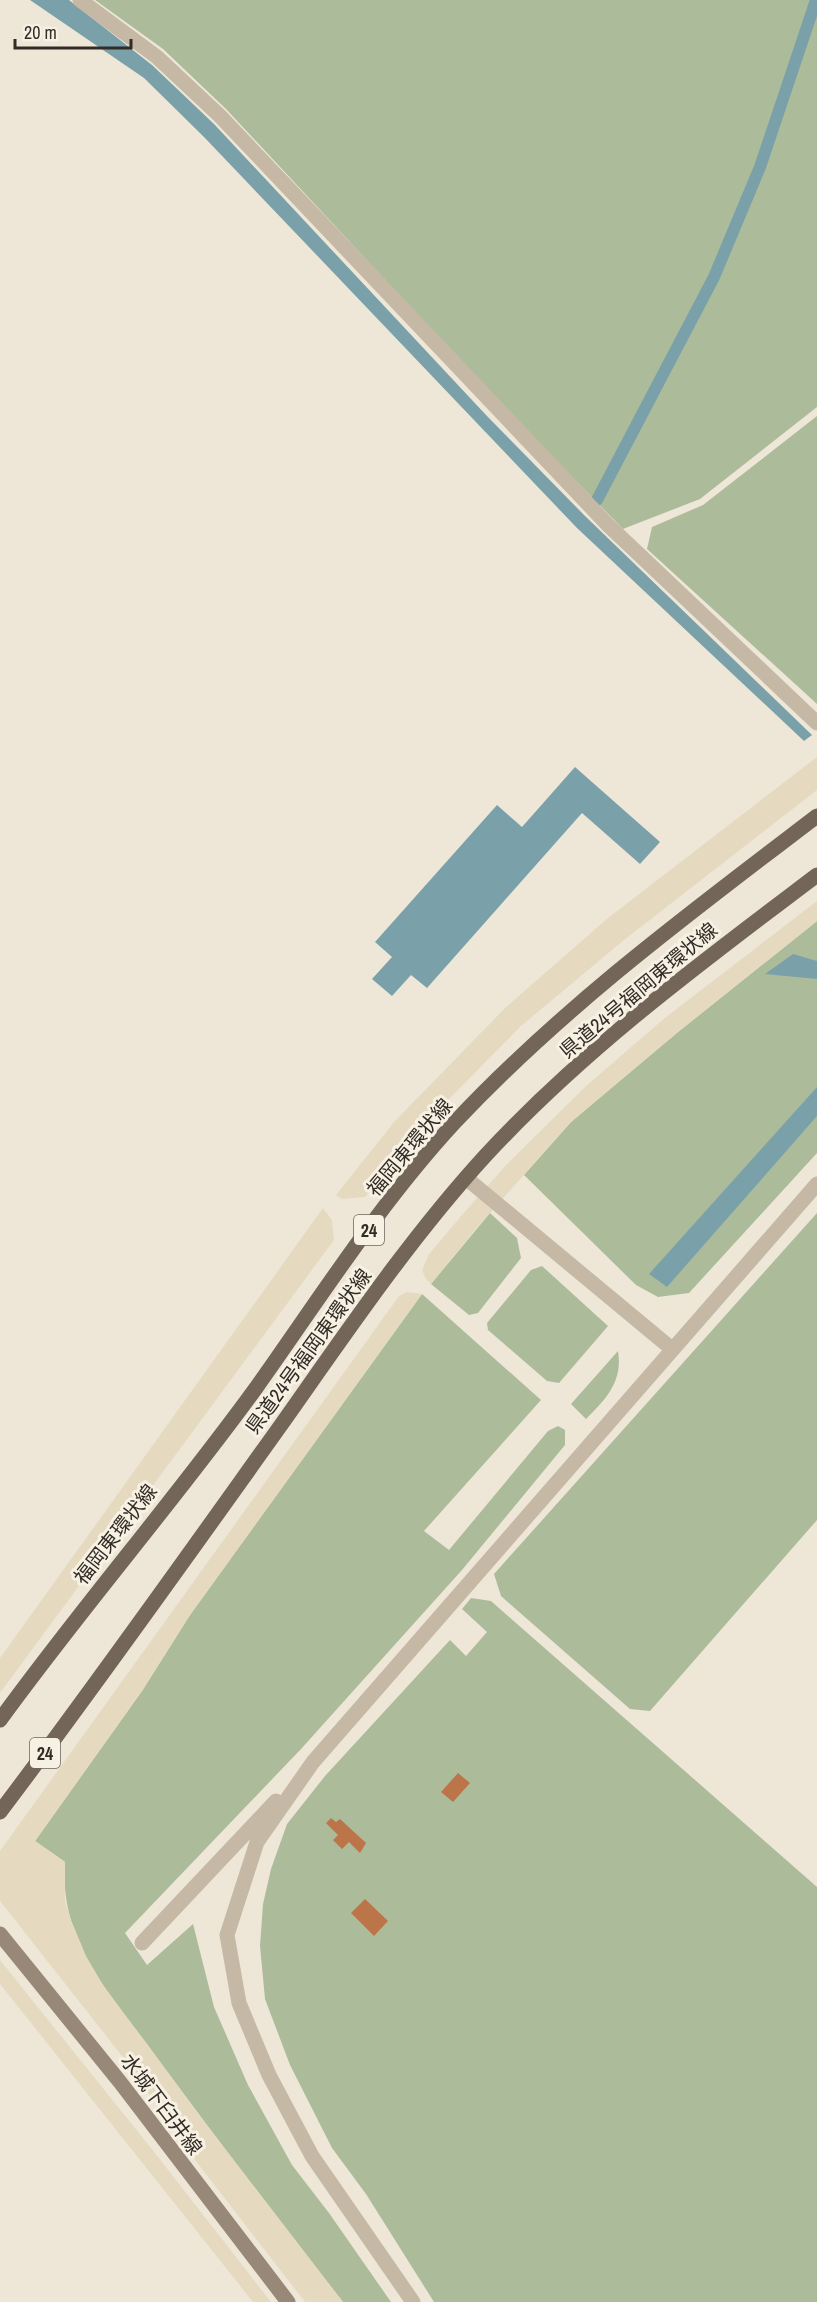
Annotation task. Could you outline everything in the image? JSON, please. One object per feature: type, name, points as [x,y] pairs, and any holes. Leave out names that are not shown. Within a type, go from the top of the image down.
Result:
[{"type":"main road","name":"福岡東環状線","points":[[0,1720],[43,1661],[255,1389],[333,1276],[430,1150],[456,1121],[536,1040],[626,963],[817,816]]},
{"type":"main road","name":"県道24号福岡東環状線","points":[[0,1812],[89,1694],[372,1298],[466,1178],[570,1074],[651,1001],[817,875]]},
{"type":"main road","name":"水城下臼井線","points":[[0,1934],[120,2082],[288,2302]]},
{"type":"street","points":[[80,0],[157,57],[220,116],[608,525],[817,723]]},
{"type":"street","points":[[466,1178],[672,1349]]},
{"type":"street","points":[[142,1943],[313,1762],[817,1184]]},
{"type":"street","points":[[313,1762],[257,1842],[227,1935],[229,1946],[240,2003],[269,2075],[312,2156],[413,2302]]},
{"type":"green space","points":[[95,0],[817,0],[817,407],[700,499],[623,529],[499,402],[226,109],[163,49]]},
{"type":"green space","points":[[817,416],[817,704],[647,549],[652,527],[703,505]]},
{"type":"green space","points":[[817,921],[817,1153],[689,1293],[658,1297],[636,1285],[524,1175],[571,1122],[678,1032]]},
{"type":"green space","points":[[490,1213],[517,1238],[521,1258],[478,1313],[469,1315],[431,1284]]},
{"type":"green space","points":[[817,1213],[817,1520],[650,1711],[630,1709],[501,1596],[494,1574]]},
{"type":"green space","points":[[542,1266],[608,1326],[559,1383],[547,1381],[488,1330],[487,1323],[531,1270]]},
{"type":"green space","points":[[422,1294],[541,1400],[424,1531],[449,1550],[548,1431],[558,1426],[565,1430],[565,1445],[462,1570],[301,1749],[125,1933],[147,1965],[193,1924],[214,2007],[248,2085],[292,2165],[329,2213],[391,2302],[343,2302],[224,2148],[102,1984],[84,1954],[71,1919],[65,1891],[65,1862],[35,1841],[142,1691],[190,1615]]},
{"type":"green space","points":[[618,1351],[618,1372],[615,1381],[606,1397],[586,1419],[571,1404]]},
{"type":"green space","points":[[471,1598],[491,1601],[817,1887],[817,2302],[434,2302],[366,2194],[332,2148],[290,2065],[265,1999],[260,1946],[263,1904],[271,1869],[287,1824],[325,1776],[450,1640],[466,1656],[487,1632],[462,1609]]},
{"type":"shaded area","points":[[817,757],[817,790],[624,940],[521,1026],[442,1106],[365,1197],[342,1199],[336,1195],[394,1122],[507,1006],[608,918]]},
{"type":"shaded area","points":[[817,901],[817,921],[678,1032],[571,1122],[474,1231],[431,1284],[426,1279],[422,1270],[429,1254],[506,1165],[586,1086],[666,1017]]},
{"type":"shaded area","points":[[323,1208],[332,1220],[334,1240],[0,1693],[0,1658]]},
{"type":"shaded area","points":[[407,1292],[422,1294],[190,1615],[142,1691],[35,1841],[65,1862],[65,1901],[86,1956],[103,1985],[343,2302],[305,2302],[178,2138],[133,2070],[0,1901],[0,1851],[399,1296]]},
{"type":"shaded area","points":[[0,1960],[271,2302],[253,2302],[0,1984]]},
{"type":"water","points":[[30,0],[69,0],[152,65],[214,124],[486,415],[585,516],[812,735],[804,741],[577,528],[204,137],[144,78]]},
{"type":"water","points":[[575,767],[660,842],[640,864],[582,813],[427,988],[411,975],[392,996],[372,979],[392,957],[375,942],[497,805],[522,827]]},
{"type":"water","points":[[793,954],[817,961],[817,979],[765,974]]},
{"type":"water","points":[[817,1087],[817,1116],[667,1287],[649,1274]]},
{"type":"building","points":[[458,1773],[470,1783],[453,1802],[441,1792]]},
{"type":"building","points":[[331,1818],[336,1822],[340,1819],[366,1843],[360,1853],[349,1842],[342,1849],[333,1840],[338,1835],[326,1823]]},
{"type":"building","points":[[365,1899],[388,1921],[374,1936],[351,1913]]},
{"type":"waterway","points":[[597,500],[714,277],[760,167],[816,0]]}]
